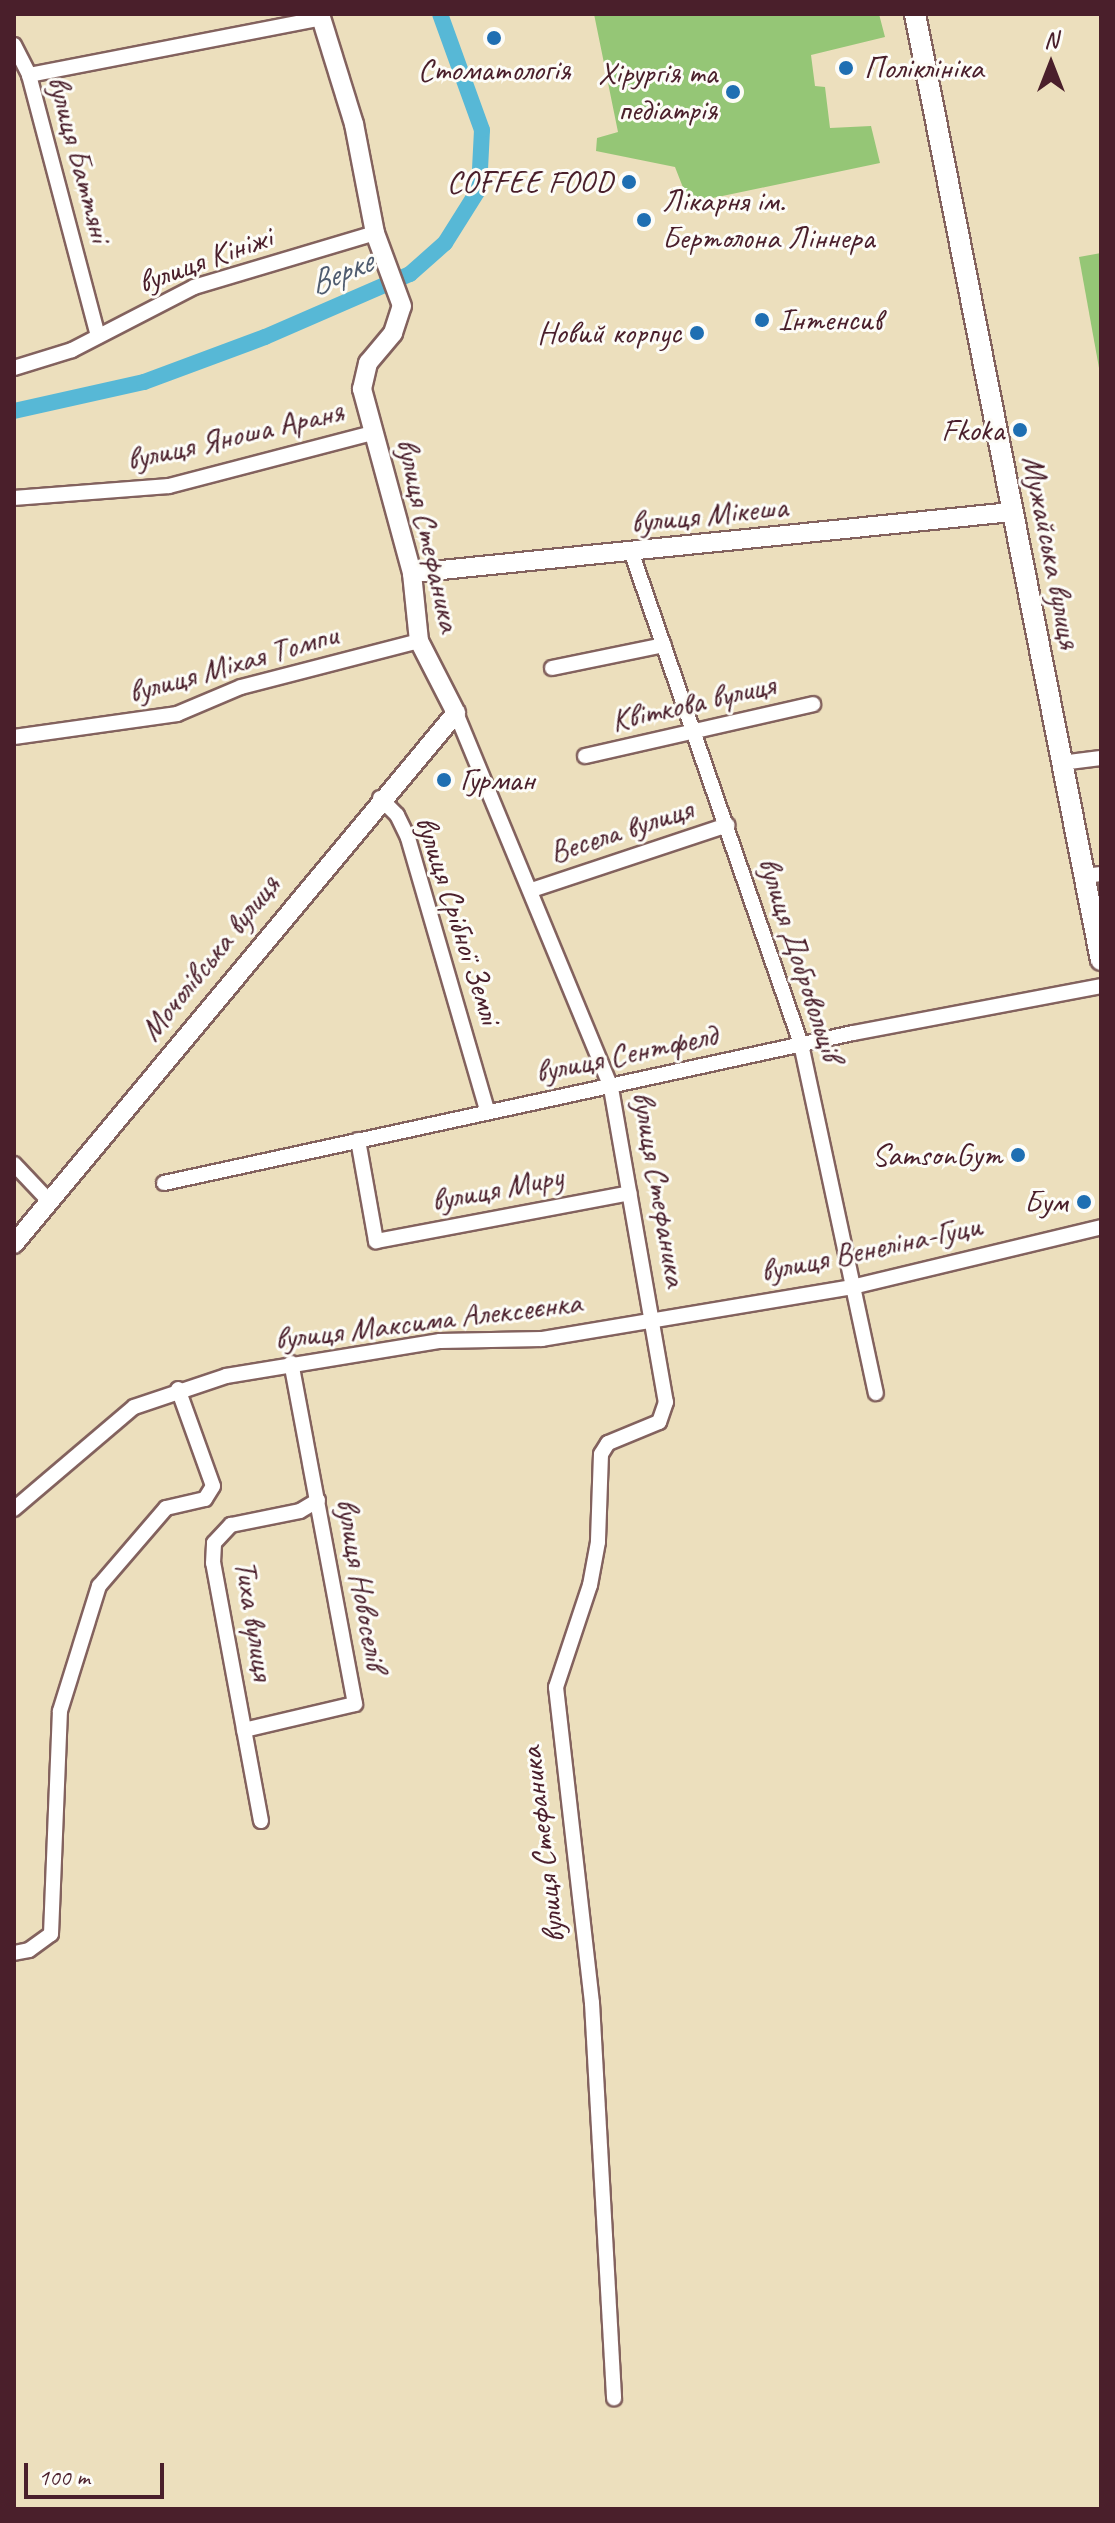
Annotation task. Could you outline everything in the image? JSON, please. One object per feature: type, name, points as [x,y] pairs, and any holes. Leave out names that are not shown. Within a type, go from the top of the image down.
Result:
[{"type":"highway","name":"Мужайська вулиця","points":[[915,14],[1061,763],[1093,875],[1101,960]]},
{"type":"main road","name":"вулиця Стефаника","points":[[321,16],[354,124],[375,233],[396,281],[399,320],[363,374],[372,433],[412,573],[419,641],[456,713]]},
{"type":"main road","name":"вулиця Мікеша","points":[[412,573],[632,554],[1012,512]]},
{"type":"main road","name":"Мочолівська вулиця","points":[[14,1244],[380,798],[456,713]]},
{"type":"street","points":[[29,75],[321,16]]},
{"type":"street","name":"вулиця Баттяні","points":[[14,45],[29,75],[98,336]]},
{"type":"street","name":"вулиця Кініжі","points":[[14,368],[72,350],[194,287],[375,233]]},
{"type":"street","name":"вулиця Яноша Араня","points":[[14,498],[169,486],[372,433]]},
{"type":"street","name":"вулиця Добровольців","points":[[632,554],[801,1044],[828,1153],[852,1287],[876,1393]]},
{"type":"street","name":"вулиця Міхая Томпи","points":[[14,737],[177,714],[241,687],[419,641]]},
{"type":"street","points":[[552,668],[664,645]]},
{"type":"street","name":"Квіткова вулиця","points":[[585,756],[813,704]]},
{"type":"street","name":"вулиця Стефаника","points":[[456,713],[532,890],[611,1088],[665,1412],[647,1430],[608,1443],[601,1454],[592,1571],[556,1687],[592,2003],[614,2398]]},
{"type":"street","points":[[1061,763],[1101,758]]},
{"type":"street","name":"вулиця Срібної Землі","points":[[380,798],[397,815],[408,838],[487,1110]]},
{"type":"street","name":"Весела вулиця","points":[[532,890],[727,825]]},
{"type":"street","name":"вулиця Сентфелд","points":[[164,1183],[487,1110],[611,1088],[801,1044],[1101,986]]},
{"type":"street","name":"вулиця Миру","points":[[358,1140],[376,1241],[630,1193]]},
{"type":"street","points":[[16,1170],[49,1201]]},
{"type":"street","name":"вулиця Венеліна-Гуци","points":[[651,1318],[852,1287],[1101,1227]]},
{"type":"street","name":"вулиця Максима Алексеєнка","points":[[14,1509],[134,1407],[178,1389],[291,1363],[440,1341],[542,1339],[651,1318]]},
{"type":"street","name":"вулиця Новоселів","points":[[244,1730],[355,1704],[291,1363]]},
{"type":"street","points":[[22,1952],[51,1934],[60,1711],[99,1586],[166,1508],[205,1499],[213,1486],[178,1389]]},
{"type":"street","name":"Тиха вулиця","points":[[261,1821],[213,1563],[214,1543],[231,1525],[300,1511],[318,1500]]},
{"type":"green space","points":[[594,14],[879,14],[885,37],[811,55],[815,86],[825,87],[830,128],[871,126],[880,163],[689,203],[675,167],[596,151],[597,138],[618,132]]},
{"type":"green space","points":[[1101,253],[1101,379],[1079,257]]},
{"type":"waterway","name":"Верке","points":[[14,411],[144,382],[265,337],[410,274],[445,243],[479,189],[482,130],[440,14]]},
{"type":"place","name":"Стоматологія","points":[[494,38]]},
{"type":"place","name":"Поліклініка","points":[[846,68]]},
{"type":"place","name":"Хірургія та педіатрія","points":[[733,92]]},
{"type":"place","name":"COFFEE FOOD","points":[[629,182]]},
{"type":"place","name":"Лікарня ім. Бертолона Ліннера","points":[[644,220]]},
{"type":"place","name":"Інтенсив","points":[[762,320]]},
{"type":"place","name":"Новий корпус","points":[[697,333]]},
{"type":"place","name":"Fkoka","points":[[1020,430]]},
{"type":"place","name":"Гурман","points":[[444,780]]},
{"type":"place","name":"SamsonGym","points":[[1018,1155]]},
{"type":"place","name":"Бум","points":[[1084,1202]]}]
